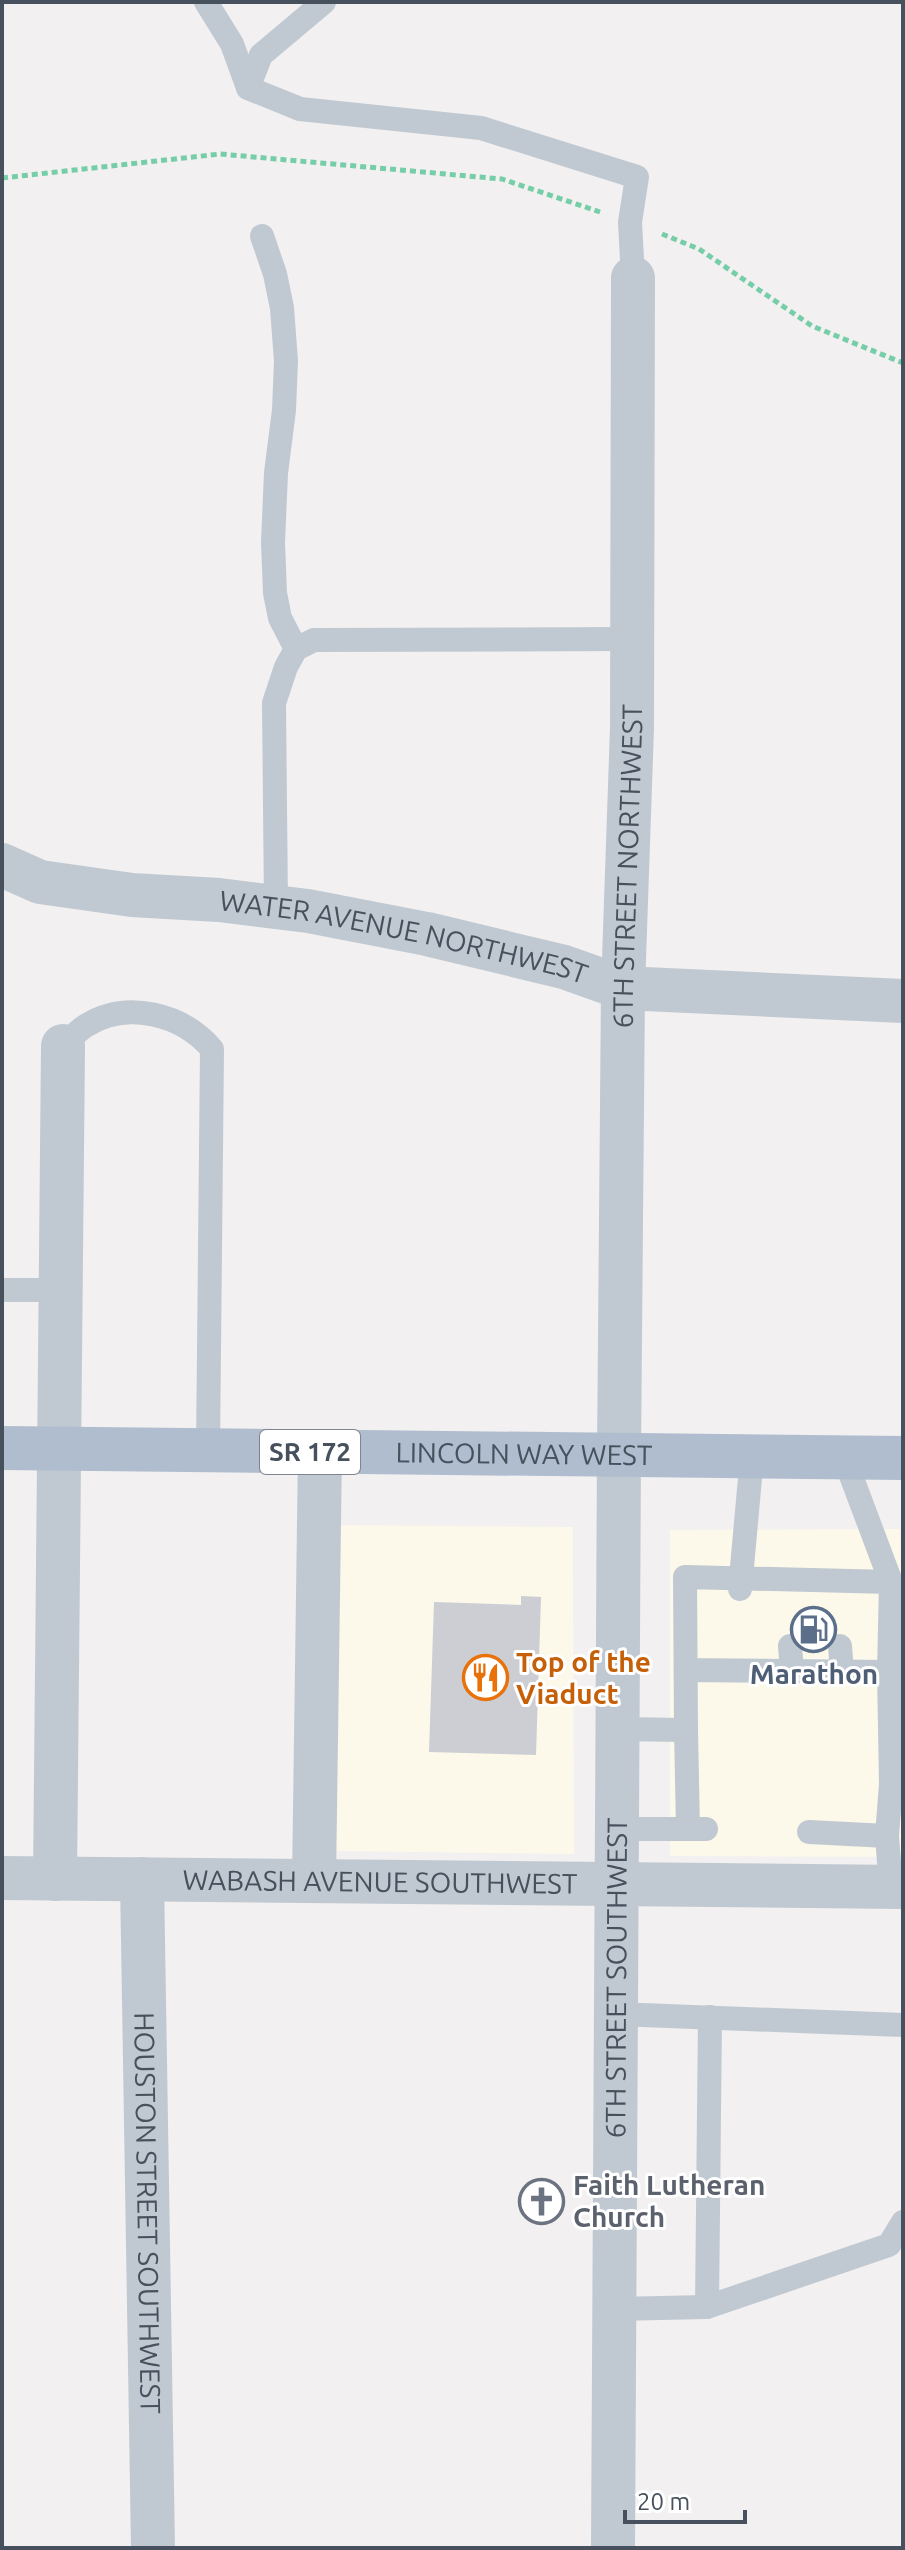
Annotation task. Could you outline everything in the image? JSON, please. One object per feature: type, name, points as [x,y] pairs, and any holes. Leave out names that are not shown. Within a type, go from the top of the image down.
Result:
[{"type":"main road","name":"LINCOLN WAY WEST","points":[[2,1448],[903,1458]]},
{"type":"street","name":"6TH STREET NORTHWEST","points":[[619,1455],[623,988],[632,728],[633,278]]},
{"type":"street","name":"WATER AVENUE NORTHWEST","points":[[2,865],[40,882],[132,895],[276,907],[427,934],[564,967],[623,988],[903,1001]]},
{"type":"street","points":[[55,1879],[63,1046]]},
{"type":"street","points":[[314,1881],[320,1452]]},
{"type":"street","name":"6TH STREET SOUTHWEST","points":[[613,2548],[619,1455]]},
{"type":"street","name":"WABASH AVENUE SOUTHWEST","points":[[2,1878],[897,1887]]},
{"type":"street","name":"HOUSTON STREET SOUTHWEST","points":[[142,1879],[153,2548]]},
{"type":"lane","points":[[206,2],[232,44],[248,88],[300,109],[481,128],[637,177],[630,222],[633,278]]},
{"type":"lane","points":[[248,88],[261,55],[324,2]]},
{"type":"lane","points":[[262,236],[282,308],[286,361],[276,473],[273,542],[275,593],[280,618],[296,649]]},
{"type":"lane","points":[[276,907],[274,703],[286,667],[296,649],[314,640],[632,639]]},
{"type":"lane","points":[[63,1046],[86,1025],[111,1014],[142,1012],[176,1020],[200,1035],[212,1049],[208,1451]]},
{"type":"lane","points":[[2,1290],[61,1290]]},
{"type":"lane","points":[[740,1583],[752,1456]]},
{"type":"lane","points":[[844,1457],[891,1582],[891,1784],[887,1836],[897,1887]]},
{"type":"lane","points":[[617,1829],[697,1829],[686,1730],[685,1577],[789,1585],[891,1582]]},
{"type":"lane","points":[[790,1646],[792,1672]]},
{"type":"lane","points":[[840,1646],[842,1672]]},
{"type":"lane","points":[[686,1670],[742,1658],[792,1672],[889,1672]]},
{"type":"lane","points":[[617,1729],[686,1730]]},
{"type":"lane","points":[[809,1832],[887,1836]]},
{"type":"lane","points":[[616,2014],[903,2025]]},
{"type":"lane","points":[[707,2307],[710,2017]]},
{"type":"lane","points":[[615,2309],[707,2307],[889,2245],[903,2222]]},
{"type":"path","points":[[2,178],[220,154],[502,179],[699,249],[812,326],[903,363]]},
{"type":"shaded area","points":[[338,1525],[573,1527],[574,1854],[333,1851]]},
{"type":"shaded area","points":[[900,1529],[903,1857],[670,1856],[670,1530]]},
{"type":"building","name":"Top of the Viaduct","points":[[521,1596],[541,1597],[536,1755],[429,1752],[434,1602],[521,1605]]},
{"type":"place","name":"Marathon","points":[[814,1629]]},
{"type":"place","name":"Top of the Viaduct","points":[[485,1678]]},
{"type":"place","name":"Faith Lutheran Church","points":[[542,2201]]}]
